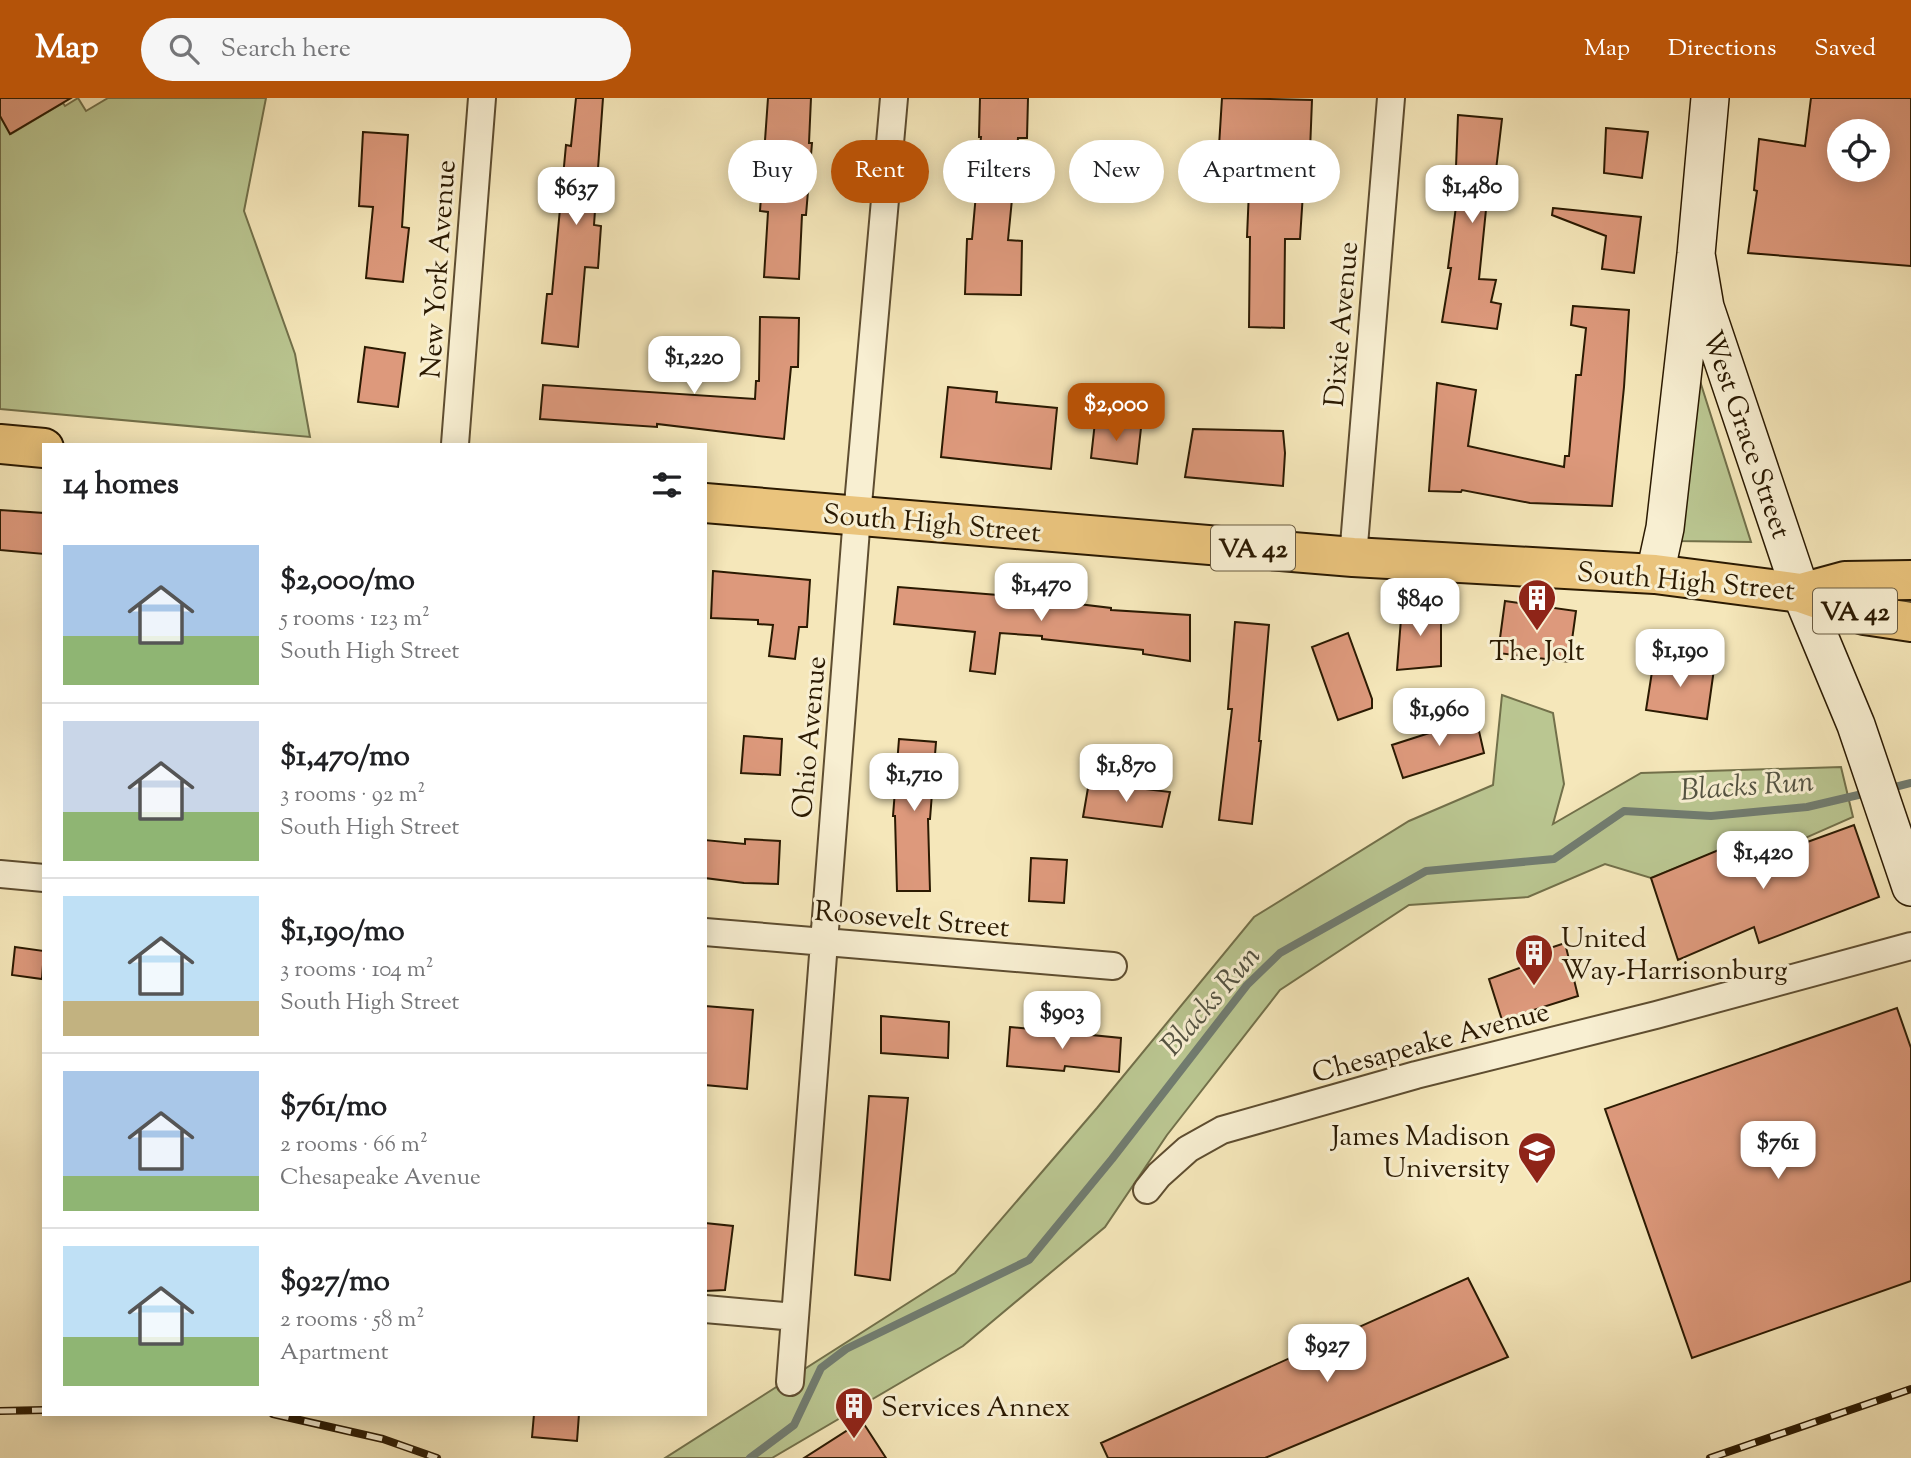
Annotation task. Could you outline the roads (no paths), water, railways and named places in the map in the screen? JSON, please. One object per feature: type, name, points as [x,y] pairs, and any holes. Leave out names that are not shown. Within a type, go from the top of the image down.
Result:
[{"type":"main road","points":[[0,444],[42,448]]},
{"type":"main road","name":"South High Street","points":[[707,503],[1353,557],[1655,574],[1801,593],[1845,581],[1911,580]]},
{"type":"main road","name":"VA 42","points":[[1801,593],[1864,615],[1911,622]]},
{"type":"street","name":"New York Avenue","points":[[455,443],[482,98]]},
{"type":"street","name":"Ohio Avenue","points":[[790,1382],[857,516],[894,98]]},
{"type":"street","name":"Dixie Avenue","points":[[1353,557],[1391,98]]},
{"type":"street","name":"West Grace Street","points":[[1655,574],[1665,528],[1696,254],[1710,98]]},
{"type":"street","name":"West Grace Street","points":[[1696,254],[1705,307],[1801,593],[1856,725],[1911,887]]},
{"type":"street","points":[[0,874],[42,878]]},
{"type":"street","name":"Roosevelt Street","points":[[707,932],[1113,966]]},
{"type":"street","name":"Chesapeake Avenue","points":[[1147,1190],[1158,1175],[1188,1149],[1222,1130],[1416,1075],[1656,1015],[1911,946]]},
{"type":"street","points":[[707,1308],[795,1317]]},
{"type":"waterway","name":"Blacks Run","points":[[1887,789],[1911,783]]},
{"type":"waterway","name":"Blacks Run","points":[[750,1458],[794,1425],[821,1368],[846,1349],[1029,1260],[1112,1159],[1247,985],[1280,953],[1426,871],[1554,859],[1624,811],[1711,816],[1807,807],[1871,792]]},
{"type":"railway","points":[[1710,1458],[1911,1389]]},
{"type":"railway","points":[[0,1411],[42,1410]]},
{"type":"railway","points":[[282,1416],[383,1439],[437,1458]]},
{"type":"place","name":"The Jolt","points":[[1537,632]]},
{"type":"place","name":"United Way-Harrisonburg","points":[[1534,987]]},
{"type":"place","name":"James Madison University","points":[[1537,1185]]},
{"type":"place","name":"Services Annex","points":[[854,1440]]}]
